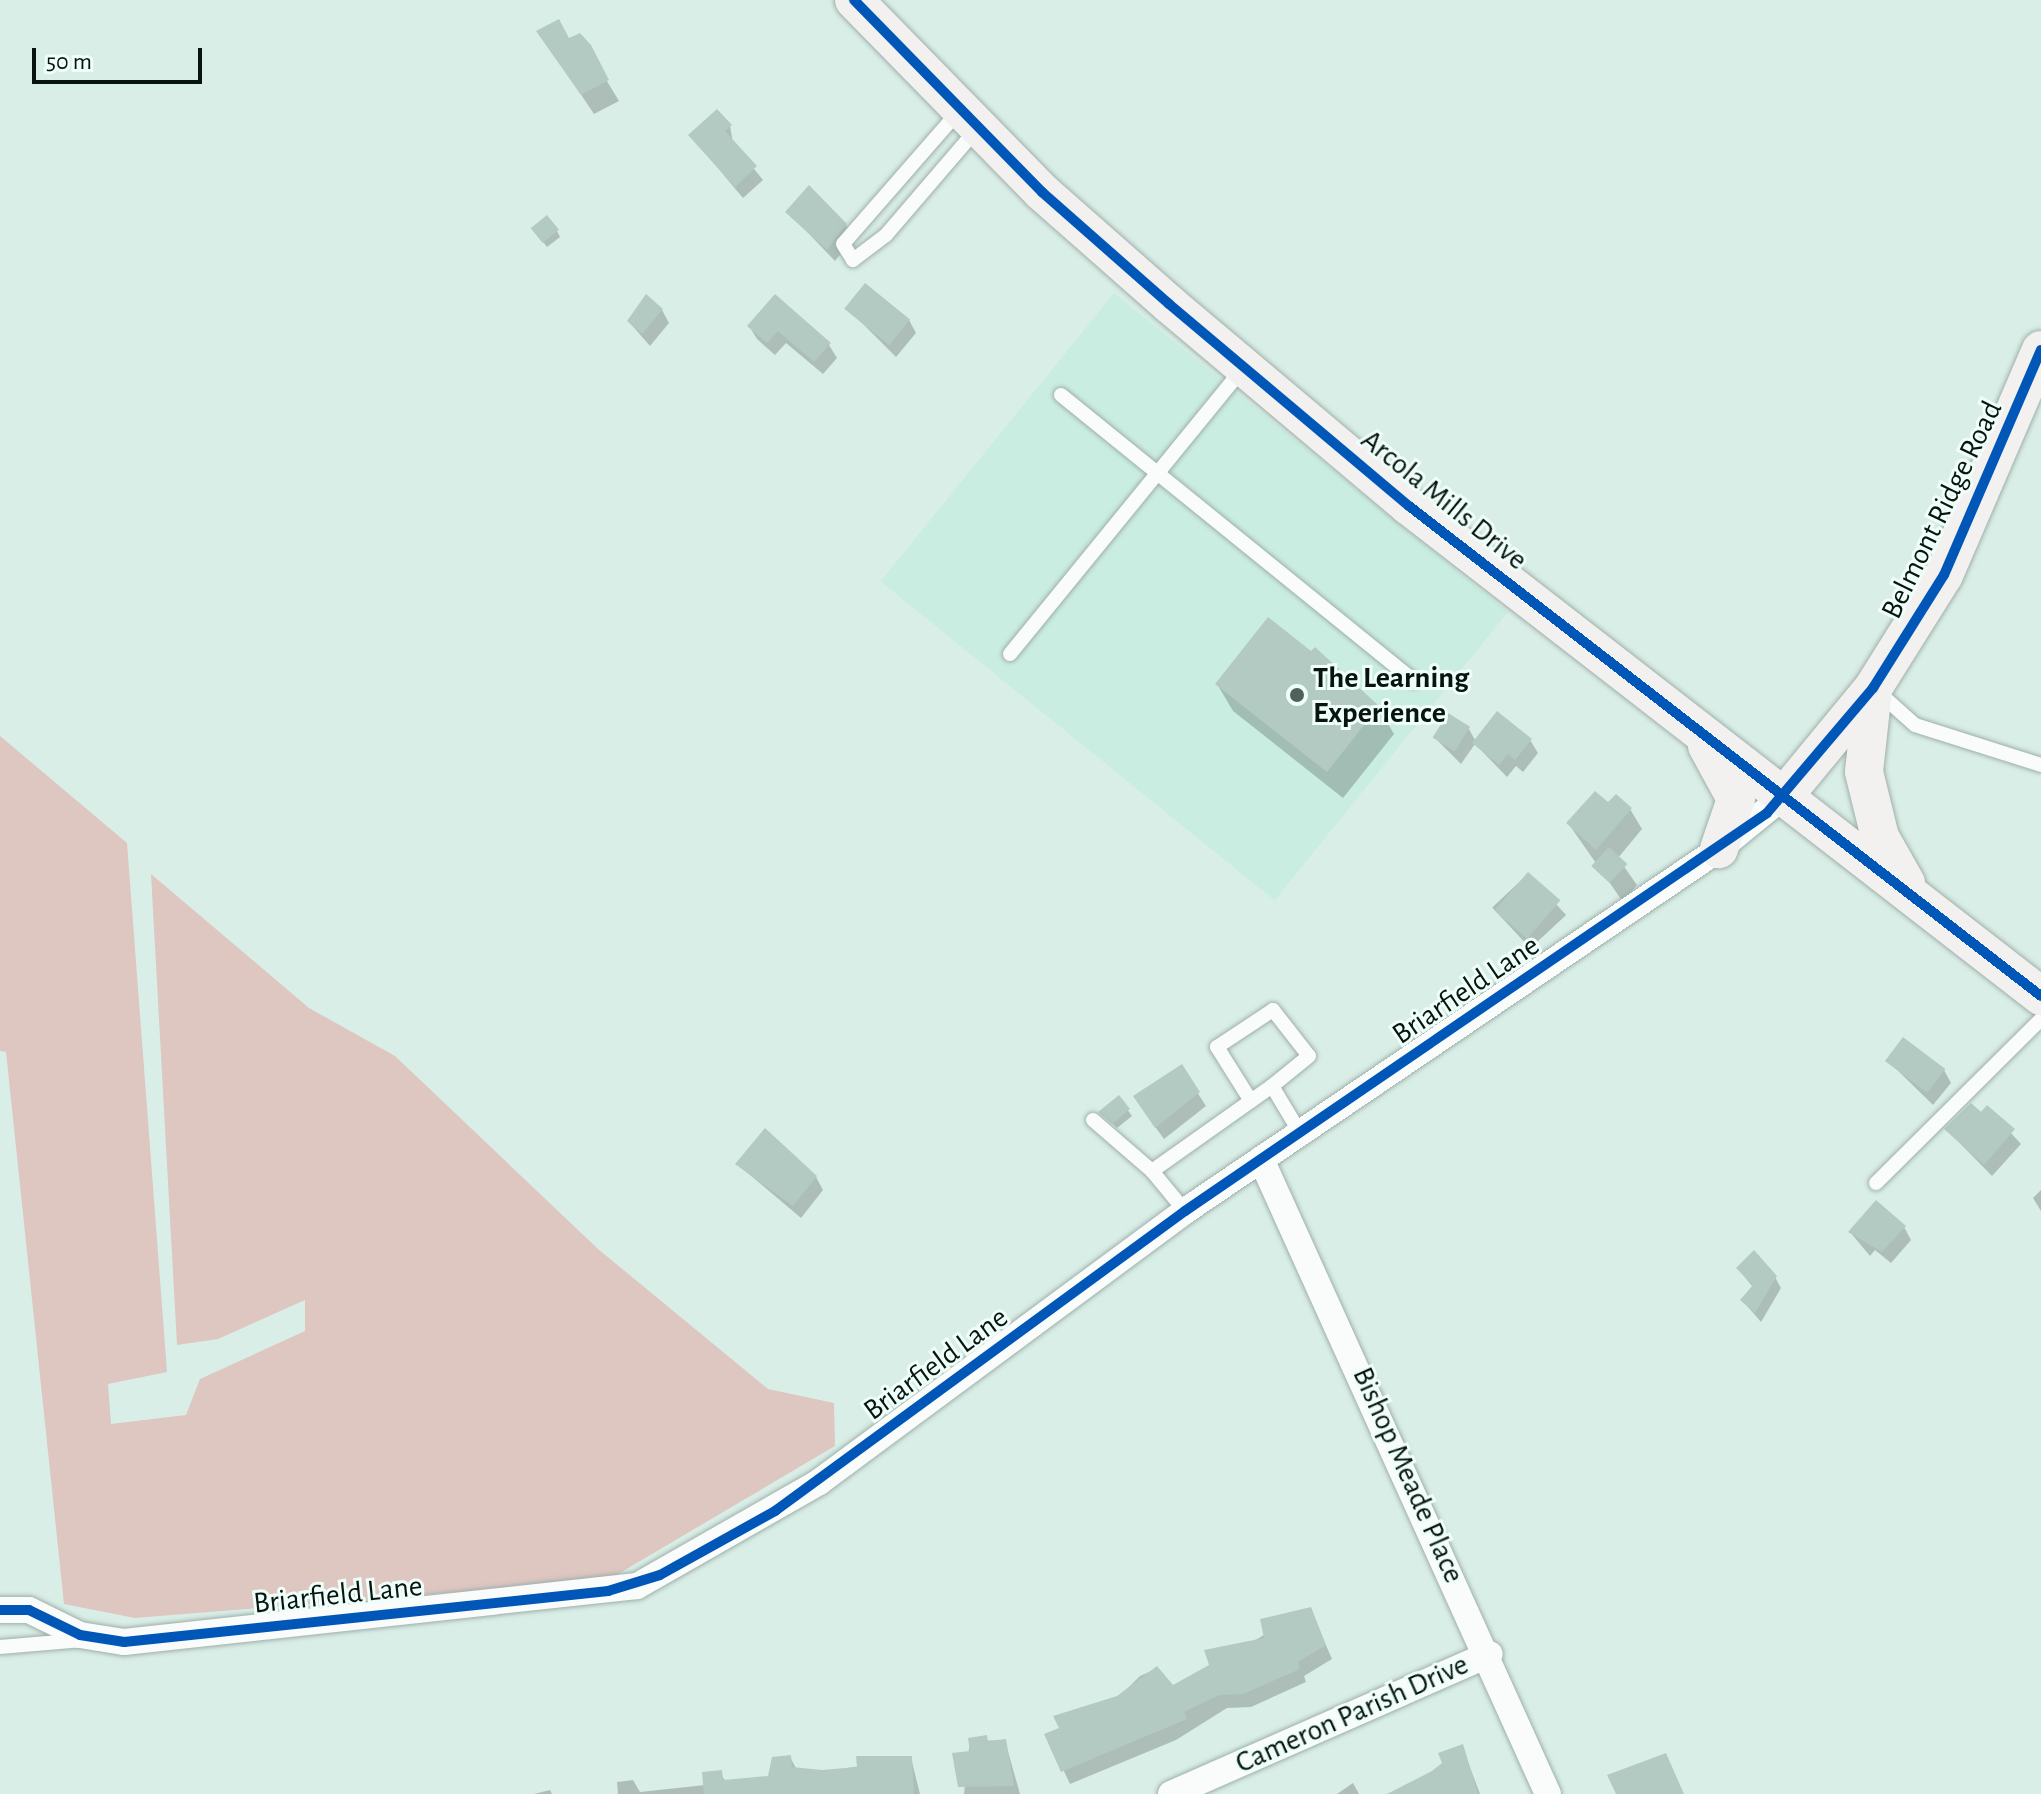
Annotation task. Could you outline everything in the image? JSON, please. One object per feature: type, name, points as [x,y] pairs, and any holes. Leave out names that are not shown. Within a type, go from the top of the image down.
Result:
[{"type":"street","name":"Arcola Mills Drive","points":[[854,0],[969,120],[1244,367],[1409,506],[2041,996]]},
{"type":"street","name":"Belmont Ridge Road","points":[[1784,796],[1873,688],[1944,575],[2041,350]]},
{"type":"street","points":[[1873,688],[1866,784],[1880,837],[1914,895]]},
{"type":"street","points":[[1694,727],[1736,799],[1719,849]]},
{"type":"street","name":"Briarfield Lane","points":[[0,1610],[39,1612],[95,1639],[147,1640],[637,1586],[819,1482],[1185,1211],[1719,849],[1784,796]]},
{"type":"street","name":"Bishop Meade Place","points":[[1261,1159],[1490,1654],[1548,1794]]},
{"type":"street","name":"Cameron Parish Drive","points":[[1171,1794],[1490,1654]]},
{"type":"lane","points":[[969,120],[886,235],[853,260],[843,244],[969,120]]},
{"type":"lane","points":[[1010,654],[1244,367]]},
{"type":"lane","points":[[1061,395],[1414,681]]},
{"type":"lane","points":[[1873,688],[1915,725],[2041,765]]},
{"type":"lane","points":[[1152,1171],[1251,1101],[1272,1086],[1309,1056],[1273,1010],[1217,1047],[1251,1101]]},
{"type":"lane","points":[[1876,1183],[2041,1019]]},
{"type":"lane","points":[[1272,1086],[1299,1131]]},
{"type":"lane","points":[[1093,1120],[1152,1171],[1185,1211]]},
{"type":"lane","points":[[0,1647],[95,1639]]},
{"type":"shaded area","points":[[1114,293],[1508,612],[1275,900],[881,581]]},
{"type":"shaded area","points":[[0,736],[127,843],[167,1372],[108,1384],[111,1424],[186,1415],[200,1379],[305,1331],[305,1300],[218,1339],[177,1345],[151,874],[309,1008],[395,1056],[598,1249],[768,1389],[834,1403],[835,1446],[608,1580],[135,1618],[64,1604],[6,1052],[0,1051]]},
{"type":"building","points":[[559,19],[569,38],[580,33],[591,45],[609,80],[581,95],[536,31]]},
{"type":"building","points":[[717,109],[732,125],[725,131],[757,166],[735,187],[688,135]]},
{"type":"building","points":[[809,185],[847,224],[827,250],[785,212]]},
{"type":"building","points":[[547,215],[559,230],[543,243],[531,228]]},
{"type":"building","points":[[865,283],[910,320],[889,345],[844,309]]},
{"type":"building","points":[[646,294],[663,309],[642,334],[627,321]]},
{"type":"building","points":[[775,294],[831,343],[814,362],[778,331],[767,343],[747,326]]},
{"type":"building","name":"The Learning Experience","points":[[1268,617],[1311,651],[1315,647],[1379,706],[1327,772],[1215,684]]},
{"type":"building","points":[[1497,711],[1532,739],[1515,760],[1508,754],[1499,765],[1472,743]]},
{"type":"building","points":[[1448,713],[1470,727],[1455,751],[1433,738]]},
{"type":"building","points":[[1595,791],[1608,802],[1616,794],[1632,808],[1596,850],[1566,823]]},
{"type":"building","points":[[1609,847],[1627,864],[1610,883],[1591,866]]},
{"type":"building","points":[[1528,872],[1560,900],[1527,939],[1495,910]]},
{"type":"building","points":[[1903,1037],[1945,1069],[1927,1093],[1885,1061]]},
{"type":"building","points":[[1182,1064],[1200,1092],[1155,1128],[1133,1096]]},
{"type":"building","points":[[1119,1095],[1130,1109],[1112,1124],[1098,1112]]},
{"type":"building","points":[[1971,1103],[1981,1112],[1987,1105],[2015,1129],[1984,1165],[1944,1129]]},
{"type":"building","points":[[765,1128],[817,1176],[793,1206],[735,1164]]},
{"type":"building","points":[[1876,1200],[1906,1226],[1882,1252],[1848,1232]]},
{"type":"building","points":[[1754,1250],[1777,1276],[1755,1313],[1740,1300],[1753,1285],[1736,1268]]},
{"type":"building","points":[[1311,1607],[1326,1645],[1298,1662],[1300,1669],[1243,1694],[1219,1695],[1184,1712],[1187,1719],[1061,1772],[1044,1734],[1059,1728],[1053,1716],[1117,1696],[1157,1666],[1173,1685],[1209,1665],[1204,1650],[1264,1638],[1260,1619]]},
{"type":"building","points":[[987,1735],[988,1741],[1006,1739],[1014,1786],[958,1787],[952,1753],[970,1751],[968,1738]]},
{"type":"building","points":[[1463,1744],[1478,1794],[1387,1794],[1442,1763],[1438,1753]]},
{"type":"building","points":[[1666,1753],[1684,1794],[1616,1794],[1607,1775]]},
{"type":"building","points":[[791,1755],[792,1767],[822,1770],[857,1767],[856,1756],[912,1756],[914,1794],[704,1794],[702,1772],[722,1770],[723,1780],[768,1776],[772,1757]]},
{"type":"cycle path","points":[[854,0],[1042,192],[1169,304],[1409,506],[2041,996]]},
{"type":"cycle path","points":[[0,1610],[29,1610],[80,1635],[124,1642],[608,1591],[660,1575],[775,1511],[1185,1211],[1767,813],[1873,688],[1944,575],[2041,350]]},
{"type":"place","name":"The Learning Experience","points":[[1297,695]]}]
